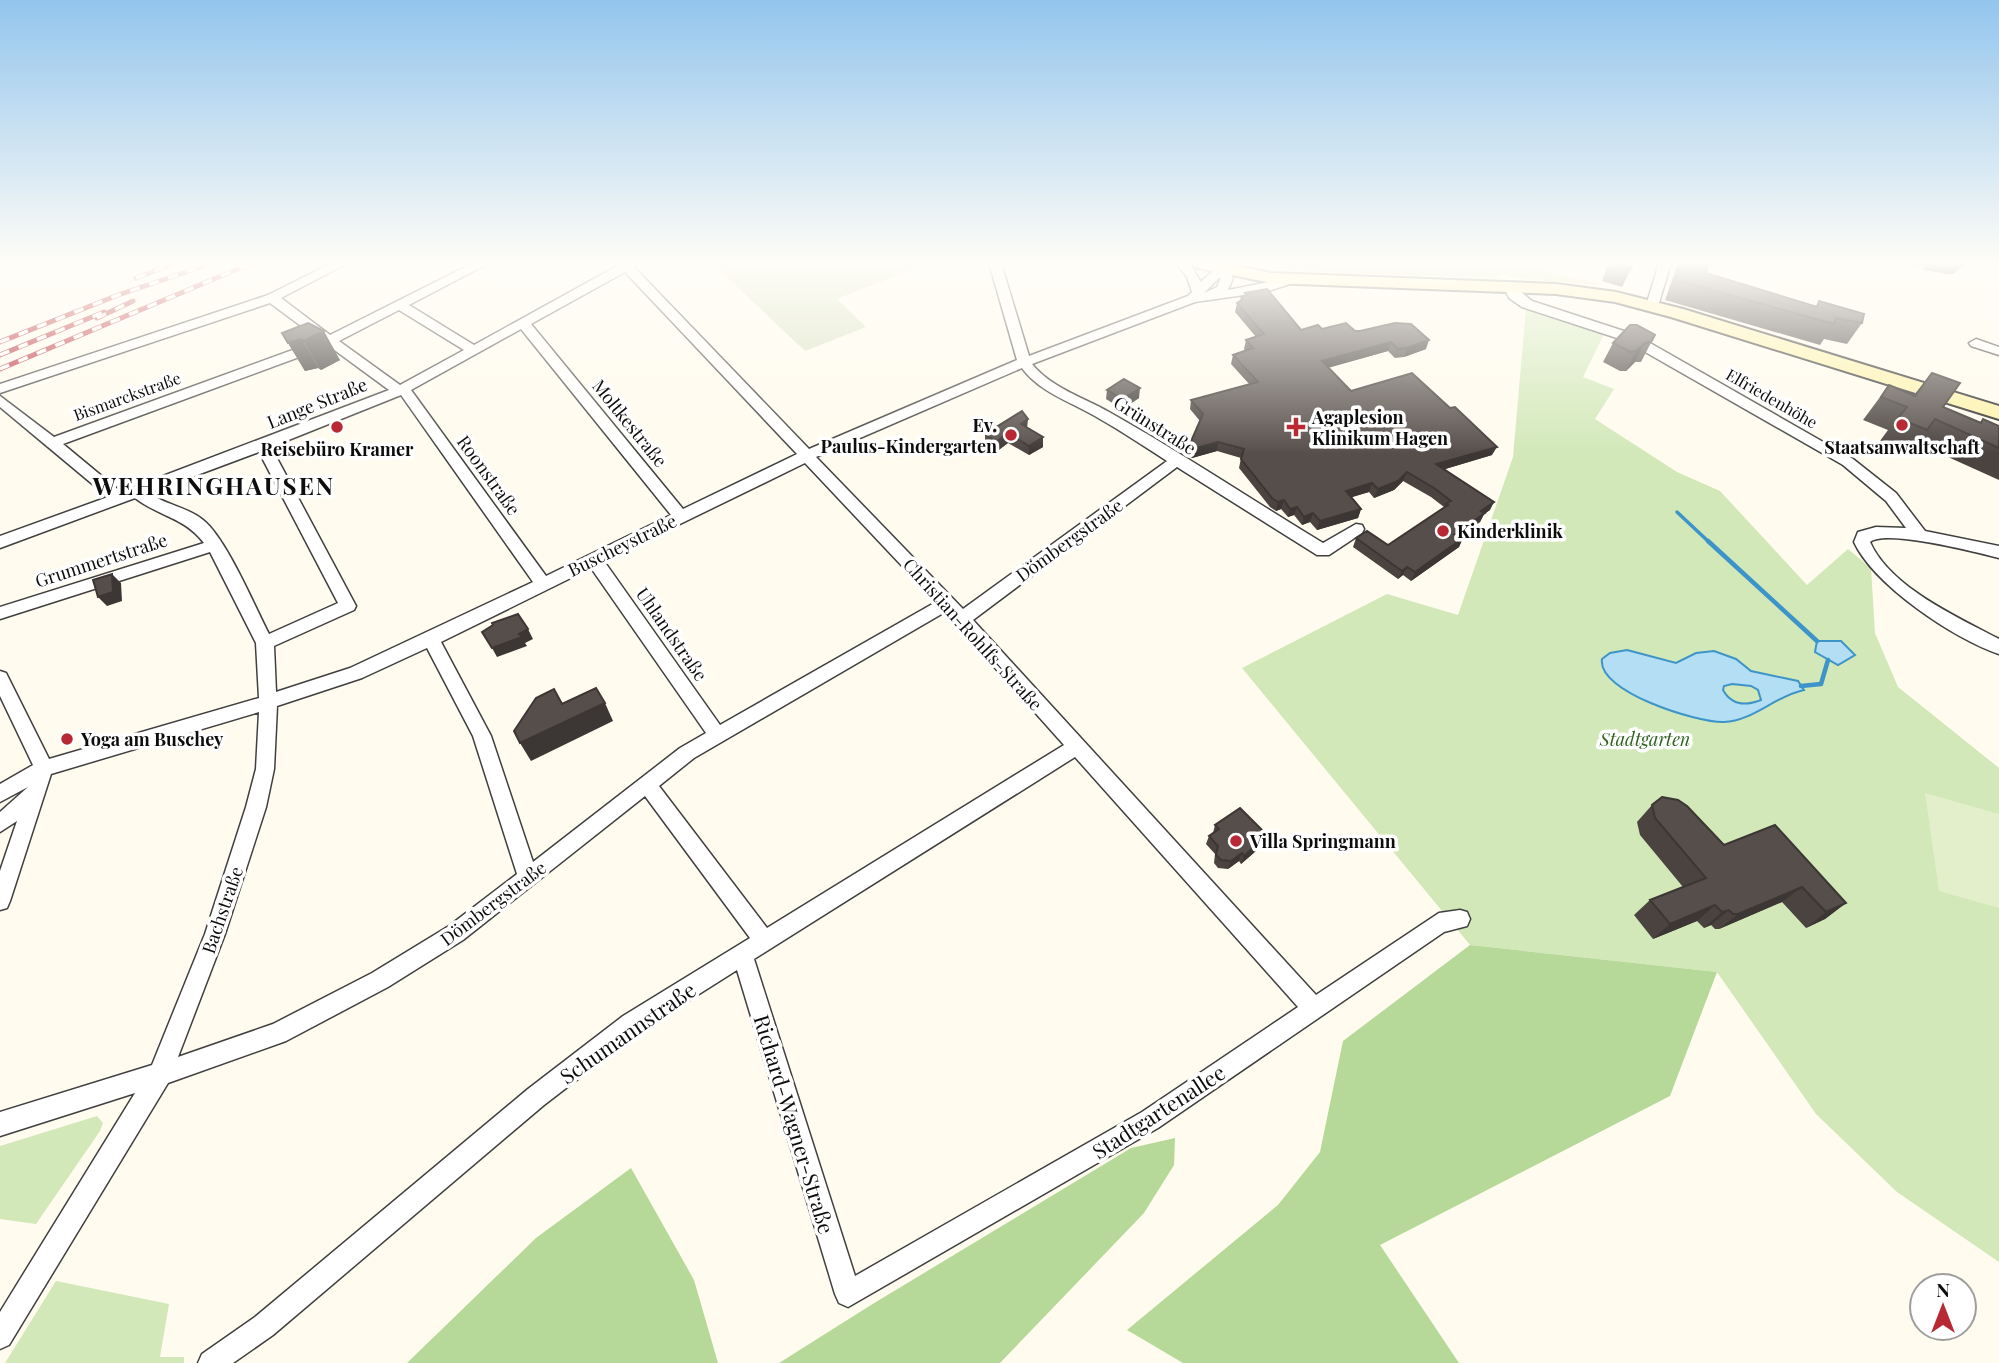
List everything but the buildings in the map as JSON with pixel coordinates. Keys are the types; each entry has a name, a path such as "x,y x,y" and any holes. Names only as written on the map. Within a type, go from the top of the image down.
{"main road":[{"path":"1719,327 1999,413"}],"street":[{"path":"0,389 186,327"},
{"name":"Roonstraße","path":"309,327 398,388 543,583"},
{"name":"Bismarckstraße","path":"51,443 328,341 357,327"},
{"path":"435,327 473,350"},
{"name":"Lange Straße","path":"0,542 263,445 398,388 516,327"},
{"name":"Moltkestraße","path":"526,327 680,516"},
{"name":"Christian-Rohlfs-Straße","path":"686,327 962,618 1314,1007"},
{"path":"1014,327 1024,362"},
{"name":"Buscheystraße","path":"0,794 44,768 268,702 356,673 808,455 1024,362 1114,327"},
{"name":"Elfriedenhöhe","path":"1597,327 1645,344 1848,462 1891,497 1921,537"},
{"path":"1976,343 1999,351"},
{"name":"Grünstraße","path":"1024,362 1034,375 1104,415 1323,551 1356,529"},
{"path":"0,400 118,497"},
{"path":"263,445 348,606 265,643"},
{"name":"Dömbergstraße","path":"962,618 1176,461"},
{"name":"Bachstraße","path":"0,1336 160,1074 215,934 256,807 265,769 268,702 265,643 214,545 197,523 155,505 136,491"},
{"path":"1999,552 1921,537 1870,533 1864,536 1862,542 1870,558 1901,588 1944,617 1999,647"},
{"name":"Grummertstraße","path":"0,612 214,545"},
{"name":"Uhlandstraße","path":"593,558 716,734"},
{"name":"Dömbergstraße","path":"0,1124 160,1074 278,1033 380,980 456,933 647,784 716,734 946,604"},
{"path":"431,639 482,736 528,878"},
{"path":"0,678 44,768 0,901"},
{"name":"Schumannstraße","path":"211,1363 264,1326 536,1097 631,1024 1076,747"},
{"path":"647,784 764,940"},
{"path":"0,824 36,793"},
{"name":"Stadtgartenallee","path":"848,1294 1150,1120 1437,925 1446,920 1460,919"},
{"name":"Richard-Wagner-Straße","path":"742,953 848,1294"}],"green space":[{"path":"779,327 866,327 805,351"},
{"name":"Stadtgarten","path":"1524,327 1582,327 1604,334 1583,377 1614,389 1595,419 1677,472 1720,491 1807,585 1848,549 1871,568 1875,633 1898,687 1999,768 1999,1262 1897,1192 1816,1114 1717,972 1470,945 1242,668 1387,594 1458,615 1513,457"},
{"path":"1925,793 1999,814 1999,908 1939,891"},
{"path":"1470,945 1717,972 1670,1096 1380,1245 1459,1363 1183,1363 1127,1330 1278,1205 1320,1152 1343,1041"},
{"path":"97,1116 103,1123 100,1131 36,1224 0,1219 0,1146"},
{"path":"1175,1138 1174,1165 1144,1213 1000,1363 779,1363 1131,1148"},
{"path":"631,1168 694,1280 718,1363 407,1363 536,1238"},
{"path":"56,1281 169,1304 160,1357 184,1357 184,1363 5,1363"}],"water":[{"path":"1817,641 1841,641 1855,655 1838,665 1815,652"},
{"path":"1627,650 1676,663 1696,653 1714,651 1736,659 1751,671 1798,681 1804,690 1783,697 1735,721 1711,721 1651,703 1615,683 1605,671 1602,659 1610,653","holes":["1732,684 1751,686 1758,690 1761,700 1750,703 1735,702 1723,690 1724,686"]}],"waterway":[{"path":"1677,512 1710,543"},
{"path":"1708,541 1817,641"},
{"path":"1801,686 1821,684 1828,660"}],"railway":[{"path":"0,342 39,327"},
{"path":"0,355 69,327"},
{"path":"0,369 101,327"}],"place":[{"name":"Staatsanwaltschaft","path":"1902,425"},
{"name":"Reisebüro Kramer","path":"337,427"},
{"name":"Agaplesion Klinikum Hagen","path":"1296,427"},
{"name":"Ev. Paulus-Kindergarten","path":"1011,435"},
{"name":"Kinderklinik","path":"1443,531"},
{"name":"Yoga am Buschey","path":"67,739"},
{"name":"Villa Springmann","path":"1236,841"}],"district":[{"name":"WEHRINGHAUSEN","path":"214,485"}]}
